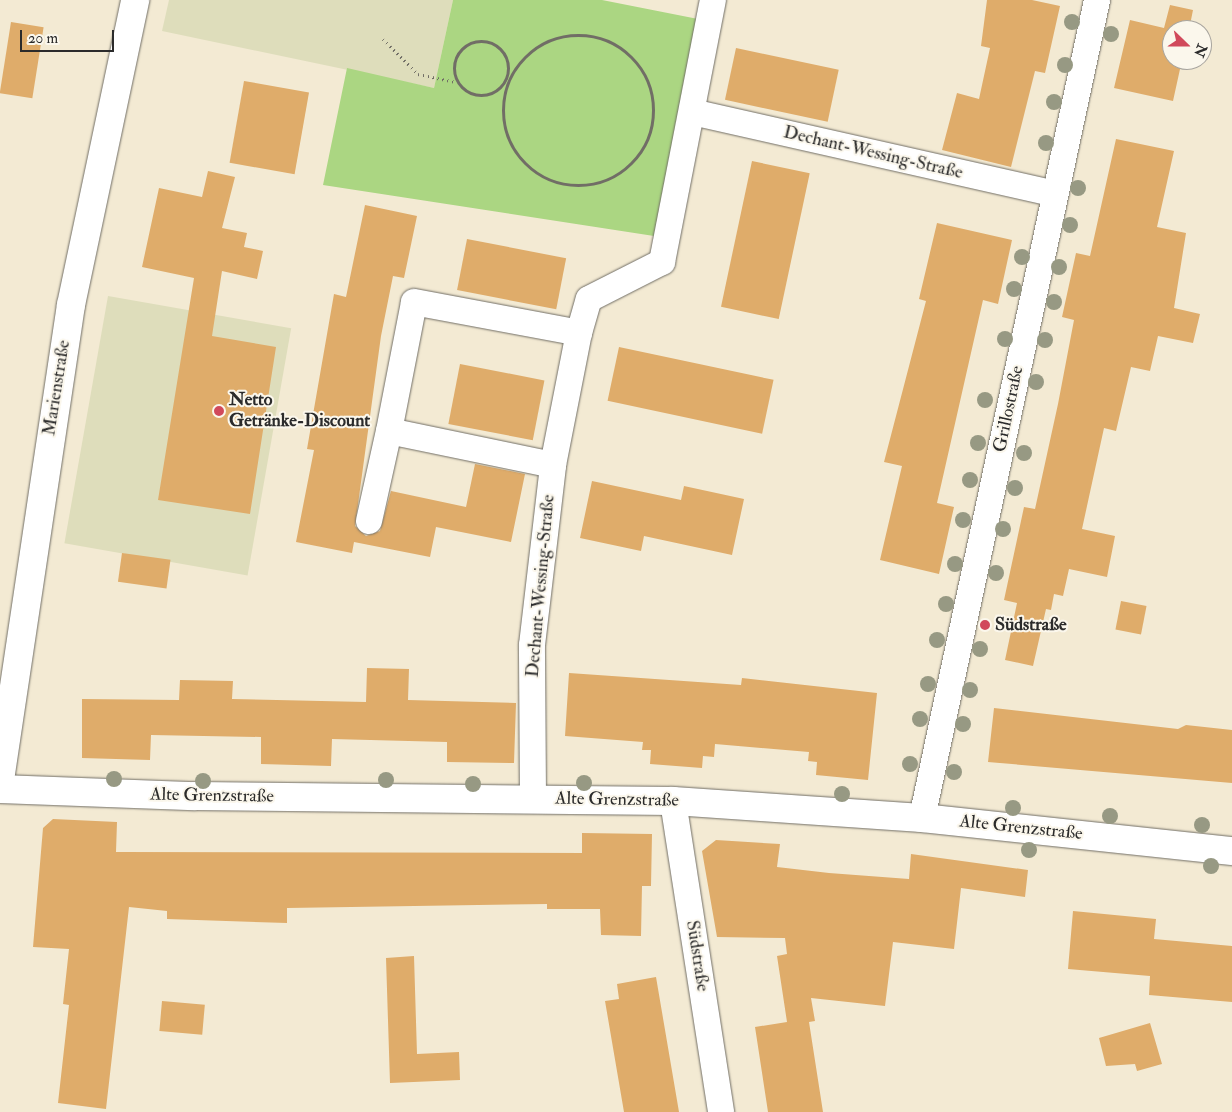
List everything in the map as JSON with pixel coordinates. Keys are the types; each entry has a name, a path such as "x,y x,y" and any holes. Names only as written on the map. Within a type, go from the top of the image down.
{"street":[{"name":"Marienstraße","path":"0,780 71,305 135,0"},
{"name":"Dechant-Wessing-Straße","path":"533,798 532,645 553,465 580,332 589,299 662,262 713,0"},
{"name":"Grillostraße","path":"922,818 1097,0"},
{"name":"Dechant-Wessing-Straße","path":"692,112 1055,194"},
{"path":"369,521 414,302 580,332"},
{"path":"389,431 553,465"},
{"name":"Alte Grenzstraße","path":"0,789 215,797 533,798 673,801 922,818 1232,851"},
{"name":"Südstraße","path":"673,801 721,1112"}],"path":[{"path":"383,39 418,74 458,82 477,96 490,94 508,76 532,50 558,36 588,34 616,44 639,63 652,90 654,119 645,147 625,170 599,184 569,186 541,176 518,157 505,131 503,101 508,76 502,50 478,41 457,55 454,68 458,82"}],"shaded area":[{"path":"169,0 453,0 434,88 162,31"},
{"path":"108,296 291,328 248,575 64,543"}],"green space":[{"path":"453,0 602,0 698,19 654,236 323,185 347,68 434,88"}],"building":[{"path":"987,0 1032,0 1060,6 1045,73 1035,71 1011,167 942,150 957,93 979,99 990,48 981,46"},
{"path":"1170,5 1193,10 1191,20 1166,20"},
{"path":"1130,20 1162,28 1162,70 1180,70 1173,101 1114,88"},
{"path":"11,22 44,27 32,98 0,93"},
{"path":"736,48 839,70 828,122 725,100"},
{"path":"244,81 309,92 295,174 230,163"},
{"path":"1116,139 1174,151 1157,227 1186,233 1174,308 1200,314 1193,343 1158,336 1150,371 1131,367 1116,431 1104,428 1082,529 1115,536 1107,577 1069,569 1063,596 1054,594 1051,610 1046,609 1033,666 1005,660 1017,603 1004,600 1024,507 1035,509 1058,404 1074,320 1062,317 1076,253 1090,256"},
{"path":"752,161 810,173 779,319 721,307"},
{"name":"Netto Getränke-Discount","path":"208,171 235,177 222,228 247,233 244,247 263,251 257,279 222,271 212,336 276,347 250,514 158,500 194,278 142,267 159,188 202,197"},
{"path":"365,205 417,216 404,278 393,276 381,336 355,526 366,536 380,531 391,491 466,507 475,464 525,474 511,542 436,527 430,557 354,542 352,553 296,542 314,450 307,449 334,294 346,297"},
{"path":"937,223 1012,240 998,304 983,300 937,503 954,507 939,574 880,560 902,466 884,462 926,301 919,299"},
{"path":"467,239 566,258 556,309 457,290"},
{"path":"619,347 774,380 762,434 608,401"},
{"path":"460,364 544,380 533,440 448,424"},
{"path":"592,481 681,500 684,486 744,499 732,555 644,536 641,551 580,538"},
{"path":"122,553 171,560 166,589 118,582"},
{"path":"1121,601 1147,606 1141,634 1115,629"},
{"path":"367,668 409,669 408,700 516,703 514,763 447,762 447,742 332,739 331,766 261,764 261,737 151,735 150,760 82,758 82,699 179,700 180,680 233,681 232,699 366,702"},
{"path":"569,673 741,685 742,678 877,693 868,780 816,775 817,762 808,761 809,752 715,744 714,757 703,756 702,768 650,764 651,750 642,750 643,742 565,736"},
{"path":"994,708 1178,729 1186,725 1232,730 1232,783 988,762"},
{"path":"53,819 117,822 116,852 582,853 582,833 652,834 651,886 642,886 641,936 601,935 600,909 547,909 547,904 287,908 287,923 167,919 167,911 129,907 106,1109 58,1103 69,1005 63,1004 69,949 33,947 43,828"},
{"path":"716,840 780,844 777,867 829,873 909,879 911,854 1028,870 1025,897 961,888 954,949 893,942 885,1006 811,998 815,1021 809,1022 823,1112 768,1112 755,1027 787,1022 777,956 787,954 785,938 717,937 702,851"},
{"path":"1073,911 1156,919 1154,939 1232,946 1232,1002 1149,995 1150,976 1068,969"},
{"path":"414,956 417,1054 459,1052 460,1080 390,1083 386,958"},
{"path":"656,977 679,1112 624,1112 605,1001 619,999 617,984"},
{"path":"162,1001 205,1005 202,1035 159,1031"},
{"path":"1150,1023 1162,1064 1137,1071 1135,1064 1106,1066 1099,1038"}],"place":[{"name":"Netto Getränke-Discount","path":"219,411"},
{"name":"Südstraße","path":"985,625"}]}
